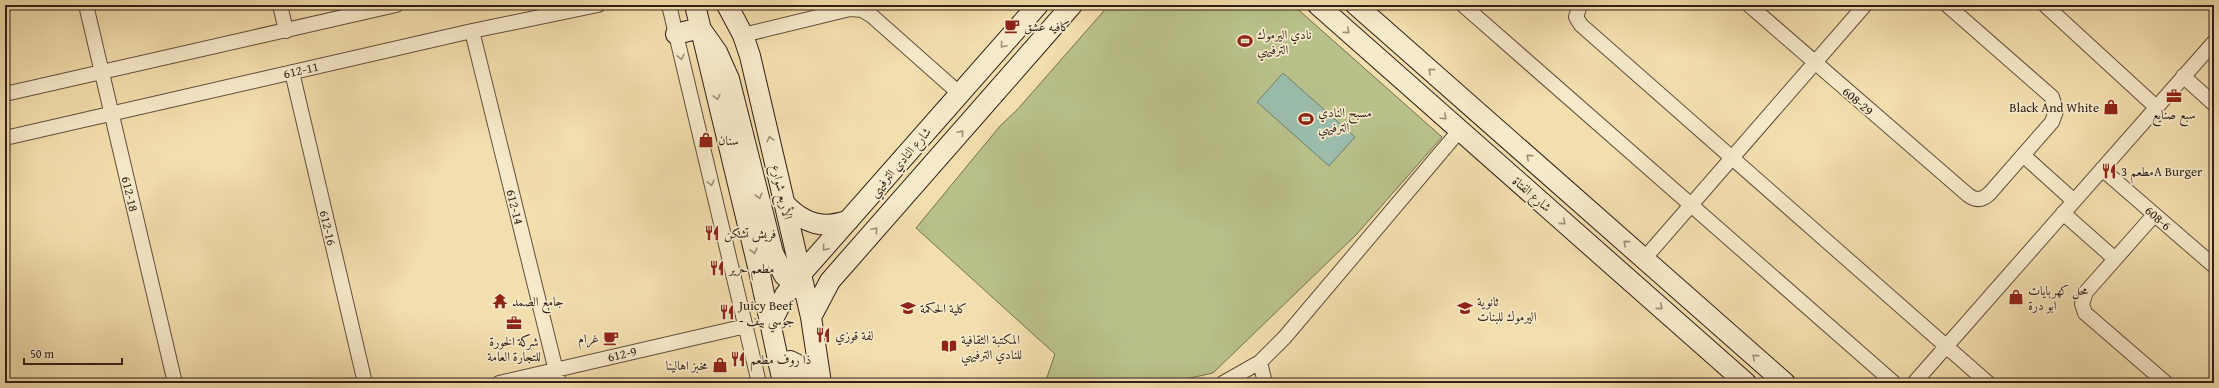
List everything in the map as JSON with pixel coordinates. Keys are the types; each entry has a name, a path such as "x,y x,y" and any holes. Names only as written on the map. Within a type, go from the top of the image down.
{"street":[{"name":"612-18","path":"86,5 175,383"},
{"path":"280,5 286,31"},
{"path":"5,94 396,5"},
{"name":"612-11","path":"5,138 472,31 598,5"},
{"path":"669,5 760,383"},
{"path":"695,5 771,323 781,374"},
{"name":"الأربع شوارع","path":"727,5 743,35 786,205 811,317 820,383"},
{"name":"شارع النادي الترفيهي","path":"805,287 849,220 1038,5"},
{"name":"شارع النادي الترفيهي","path":"771,323 785,295 805,287 830,282 1072,5"},
{"name":"شارع الفتاة","path":"1318,5 1746,383"},
{"name":"شارع الفتاة","path":"1356,5 1784,383"},
{"path":"1463,5 1479,10 1691,205 1894,383"},
{"path":"1580,5 1576,17 1581,26 1988,383"},
{"name":"608-29","path":"1750,5 1814,63 1968,195 1976,199 1986,197 2023,155"},
{"path":"1644,259 1865,5"},
{"path":"1947,5 2054,101 2056,111 2052,122 2023,155 2074,201"},
{"path":"2045,5 2156,108"},
{"path":"743,35 863,7 960,94"},
{"path":"676,34 700,28"},
{"path":"700,28 717,52 729,79 773,253 781,270 805,287"},
{"path":"1366,47 1366,42 1370,34 1374,31 1384,30"},
{"name":"612-14","path":"472,31 559,383"},
{"path":"1914,383 2214,42"},
{"name":"612-16","path":"292,72 364,383"},
{"path":"2183,76 2214,104"},
{"path":"1223,383 1260,362 1285,337 1459,130"},
{"name":"608-6","path":"2102,169 2214,266"},
{"path":"786,205 801,218 820,225 840,224 849,220"},
{"path":"2063,213 2115,259"},
{"path":"2154,215 2083,295 2083,309 2162,382"},
{"path":"773,253 786,255 795,247"},
{"name":"612-9","path":"499,383 746,326"},
{"path":"781,374 790,361 798,364 805,383"},
{"path":"1260,362 1265,383"}],"green space":[{"name":"نادي اليرموك الترفيهي","path":"1109,5 1293,5 1442,137 1356,235 1213,373 1168,383 1045,383 1055,354 916,228 1000,126 1017,110"}],"shaded area":[{"name":"مسبح النادي الترفيهي","path":"1283,73 1355,137 1329,166 1257,102"}],"place":[{"name":"كافيه عشق","path":"1012,26"},
{"name":"نادي اليرموك الترفيهي","path":"1245,41"},
{"name":"سبع صنايع","path":"2174,96"},
{"name":"Black And White","path":"2111,107"},
{"name":"مسبح النادي الترفيهي","path":"1306,119"},
{"name":"سنان","path":"706,140"},
{"name":"مطعم 3A Burger","path":"2109,171"},
{"name":"فريش تشكن","path":"712,233"},
{"name":"مطعم حرير","path":"717,268"},
{"name":"محل كهربايات ابو درة","path":"2016,297"},
{"name":"جامع الصمد","path":"500,301"},
{"name":"كلية الحكمة","path":"908,308"},
{"name":"ثانوية اليرموك للبنات","path":"1465,308"},
{"name":"Juicy Beef - جوسي بيف","path":"727,312"},
{"name":"شركة الخورة للتجارة العامة","path":"514,323"},
{"name":"لفة قوزي","path":"823,335"},
{"name":"غرام","path":"611,338"},
{"name":"المكتبة الثقافية للنادي الترفيهي","path":"949,346"},
{"name":"ذا روف مطعم","path":"738,359"},
{"name":"مخبز اهالينا","path":"720,365"}]}
